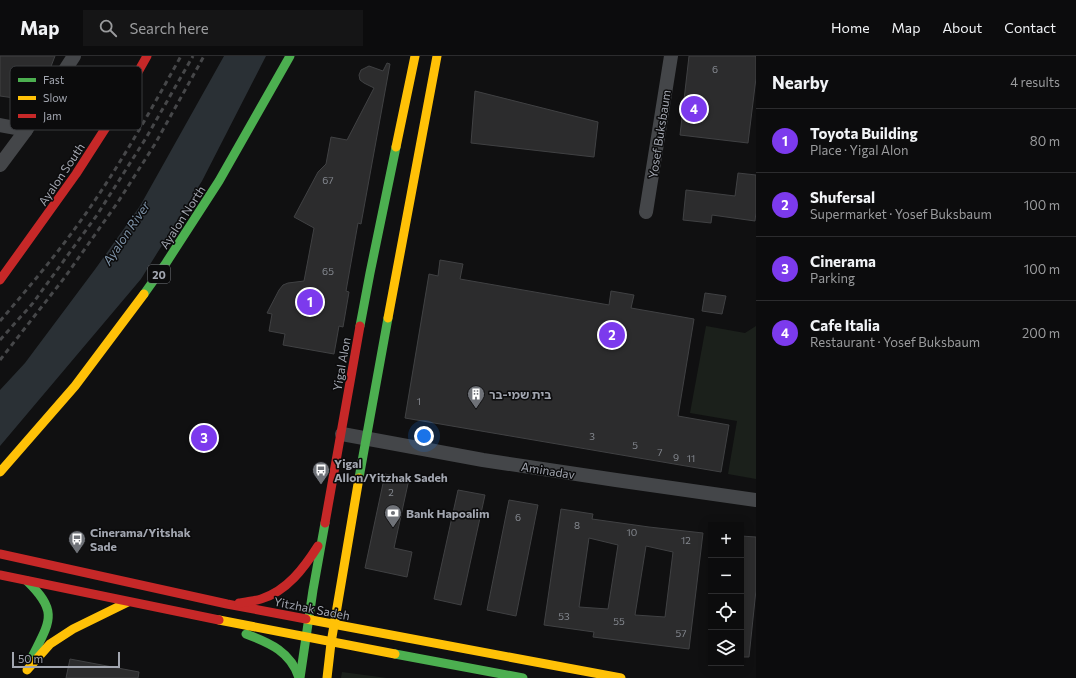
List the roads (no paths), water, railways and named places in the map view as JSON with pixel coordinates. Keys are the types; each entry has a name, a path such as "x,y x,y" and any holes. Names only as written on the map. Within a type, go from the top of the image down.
{"main road":[{"name":"Ayalon South","path":"141,66 147,56"},
{"name":"Ayalon North","path":"0,472 75,386 166,263 219,182 290,56"},
{"name":"Yigal Alon","path":"299,678 321,541 342,434 370,273 415,56"},
{"path":"327,678 331,643 376,377 438,56"},
{"name":"Ayalon South","path":"0,280 76,174 104,130"},
{"path":"227,604 266,598 278,591 289,583 299,572 321,541"},
{"name":"Yitzhak Sadeh","path":"0,554 227,604 621,678"},
{"path":"0,576 305,638 523,678"},
{"path":"26,674 49,618 49,609 43,597 27,581"},
{"path":"26,674 50,644 73,629 128,602"},
{"path":"193,616 258,639 281,651 294,662 299,678"}],"street":[{"path":"68,66 74,56"},
{"name":"Yosef Buksbaum","path":"646,212 672,56"},
{"path":"0,125 10,127"},
{"path":"0,165 26,130"},
{"name":"Aminadav","path":"342,434 483,460 756,500"}],"water":[{"name":"Ayalon River","path":"224,56 266,56 202,181 141,279 0,446 0,390 25,363 140,206"}],"railway":[{"path":"142,124 181,56"},
{"path":"0,340 33,303 97,215 146,138 193,56"},
{"path":"0,360 65,277 118,202 155,144 204,56"},
{"path":"0,321 68,238 102,190 139,130"}],"place":[{"name":"Cafe Italia","path":"694,109"},
{"name":"Toyota Building","path":"310,302"},
{"name":"Shufersal","path":"612,335"},
{"name":"בית שמי-בר","path":"476,409"},
{"name":"Cinerama","path":"204,438"},
{"name":"Yigal Allon/Yitzhak Sadeh","path":"321,485"},
{"name":"Bank Hapoalim","path":"393,528"},
{"name":"Cinerama/Yitshak Sade","path":"77,554"}]}
